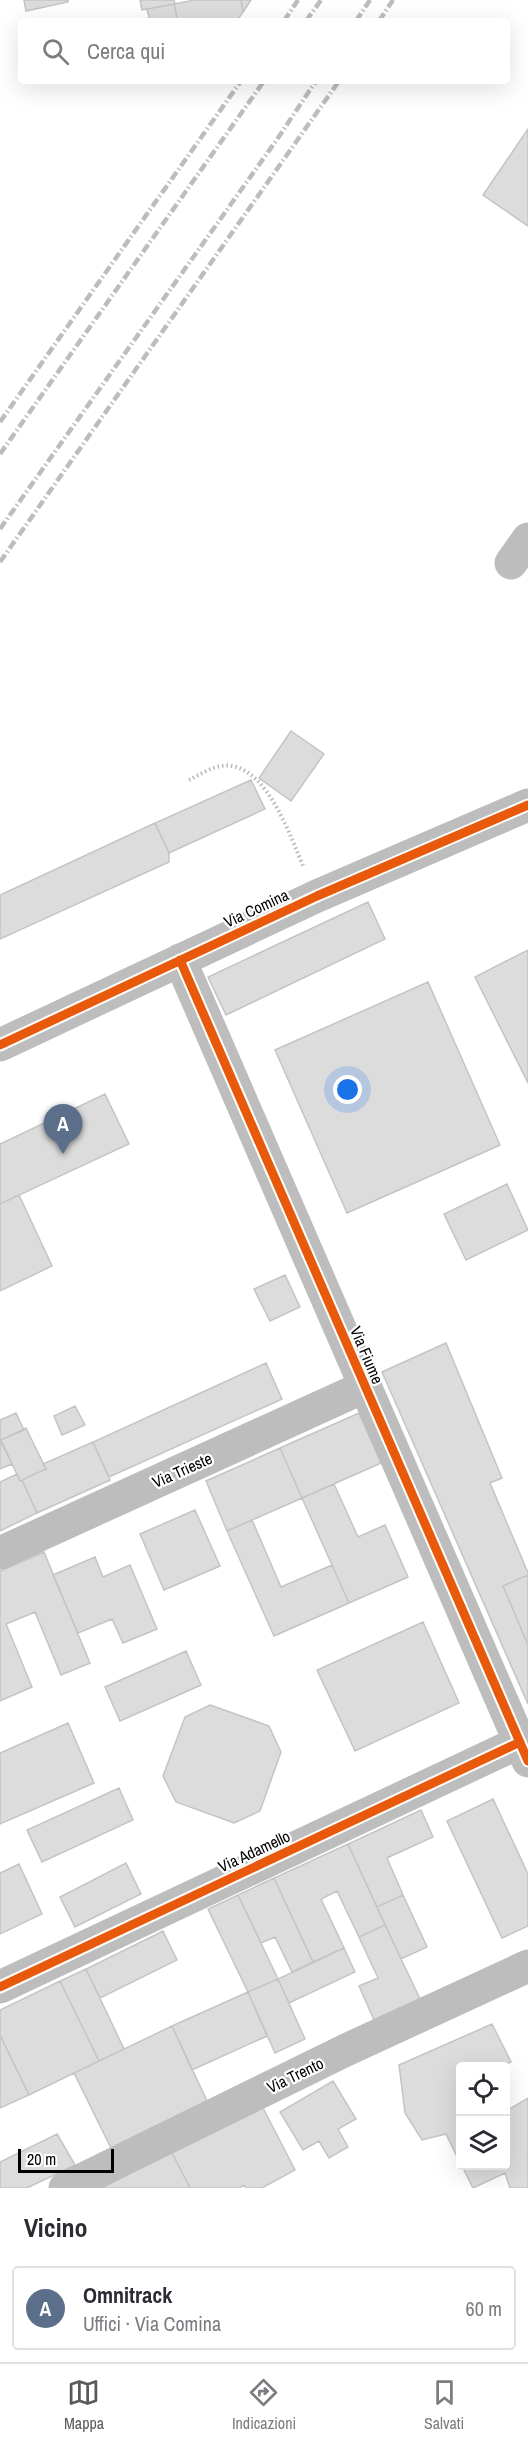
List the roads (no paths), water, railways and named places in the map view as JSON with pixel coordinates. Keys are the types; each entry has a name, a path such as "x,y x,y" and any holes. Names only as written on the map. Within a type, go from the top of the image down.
{"street":[{"name":"Via Comina","path":"0,1045 317,896 528,805"},
{"name":"Via Fiume","path":"180,960 524,1752"},
{"name":"Via Trieste","path":"0,1552 364,1387"},
{"name":"Via Adamello","path":"0,1987 524,1752"},
{"name":"Via Trento","path":"65,2188 346,2050 528,1966"}],"railway":[{"path":"286,18 298,0"},
{"path":"308,18 321,0"},
{"path":"358,18 370,0"},
{"path":"381,18 393,0"},
{"path":"0,422 239,84"},
{"path":"0,454 262,84"},
{"path":"0,529 314,84"},
{"path":"0,562 337,84"}],"place":[{"name":"Omnitrack","path":"63,1154"}]}
